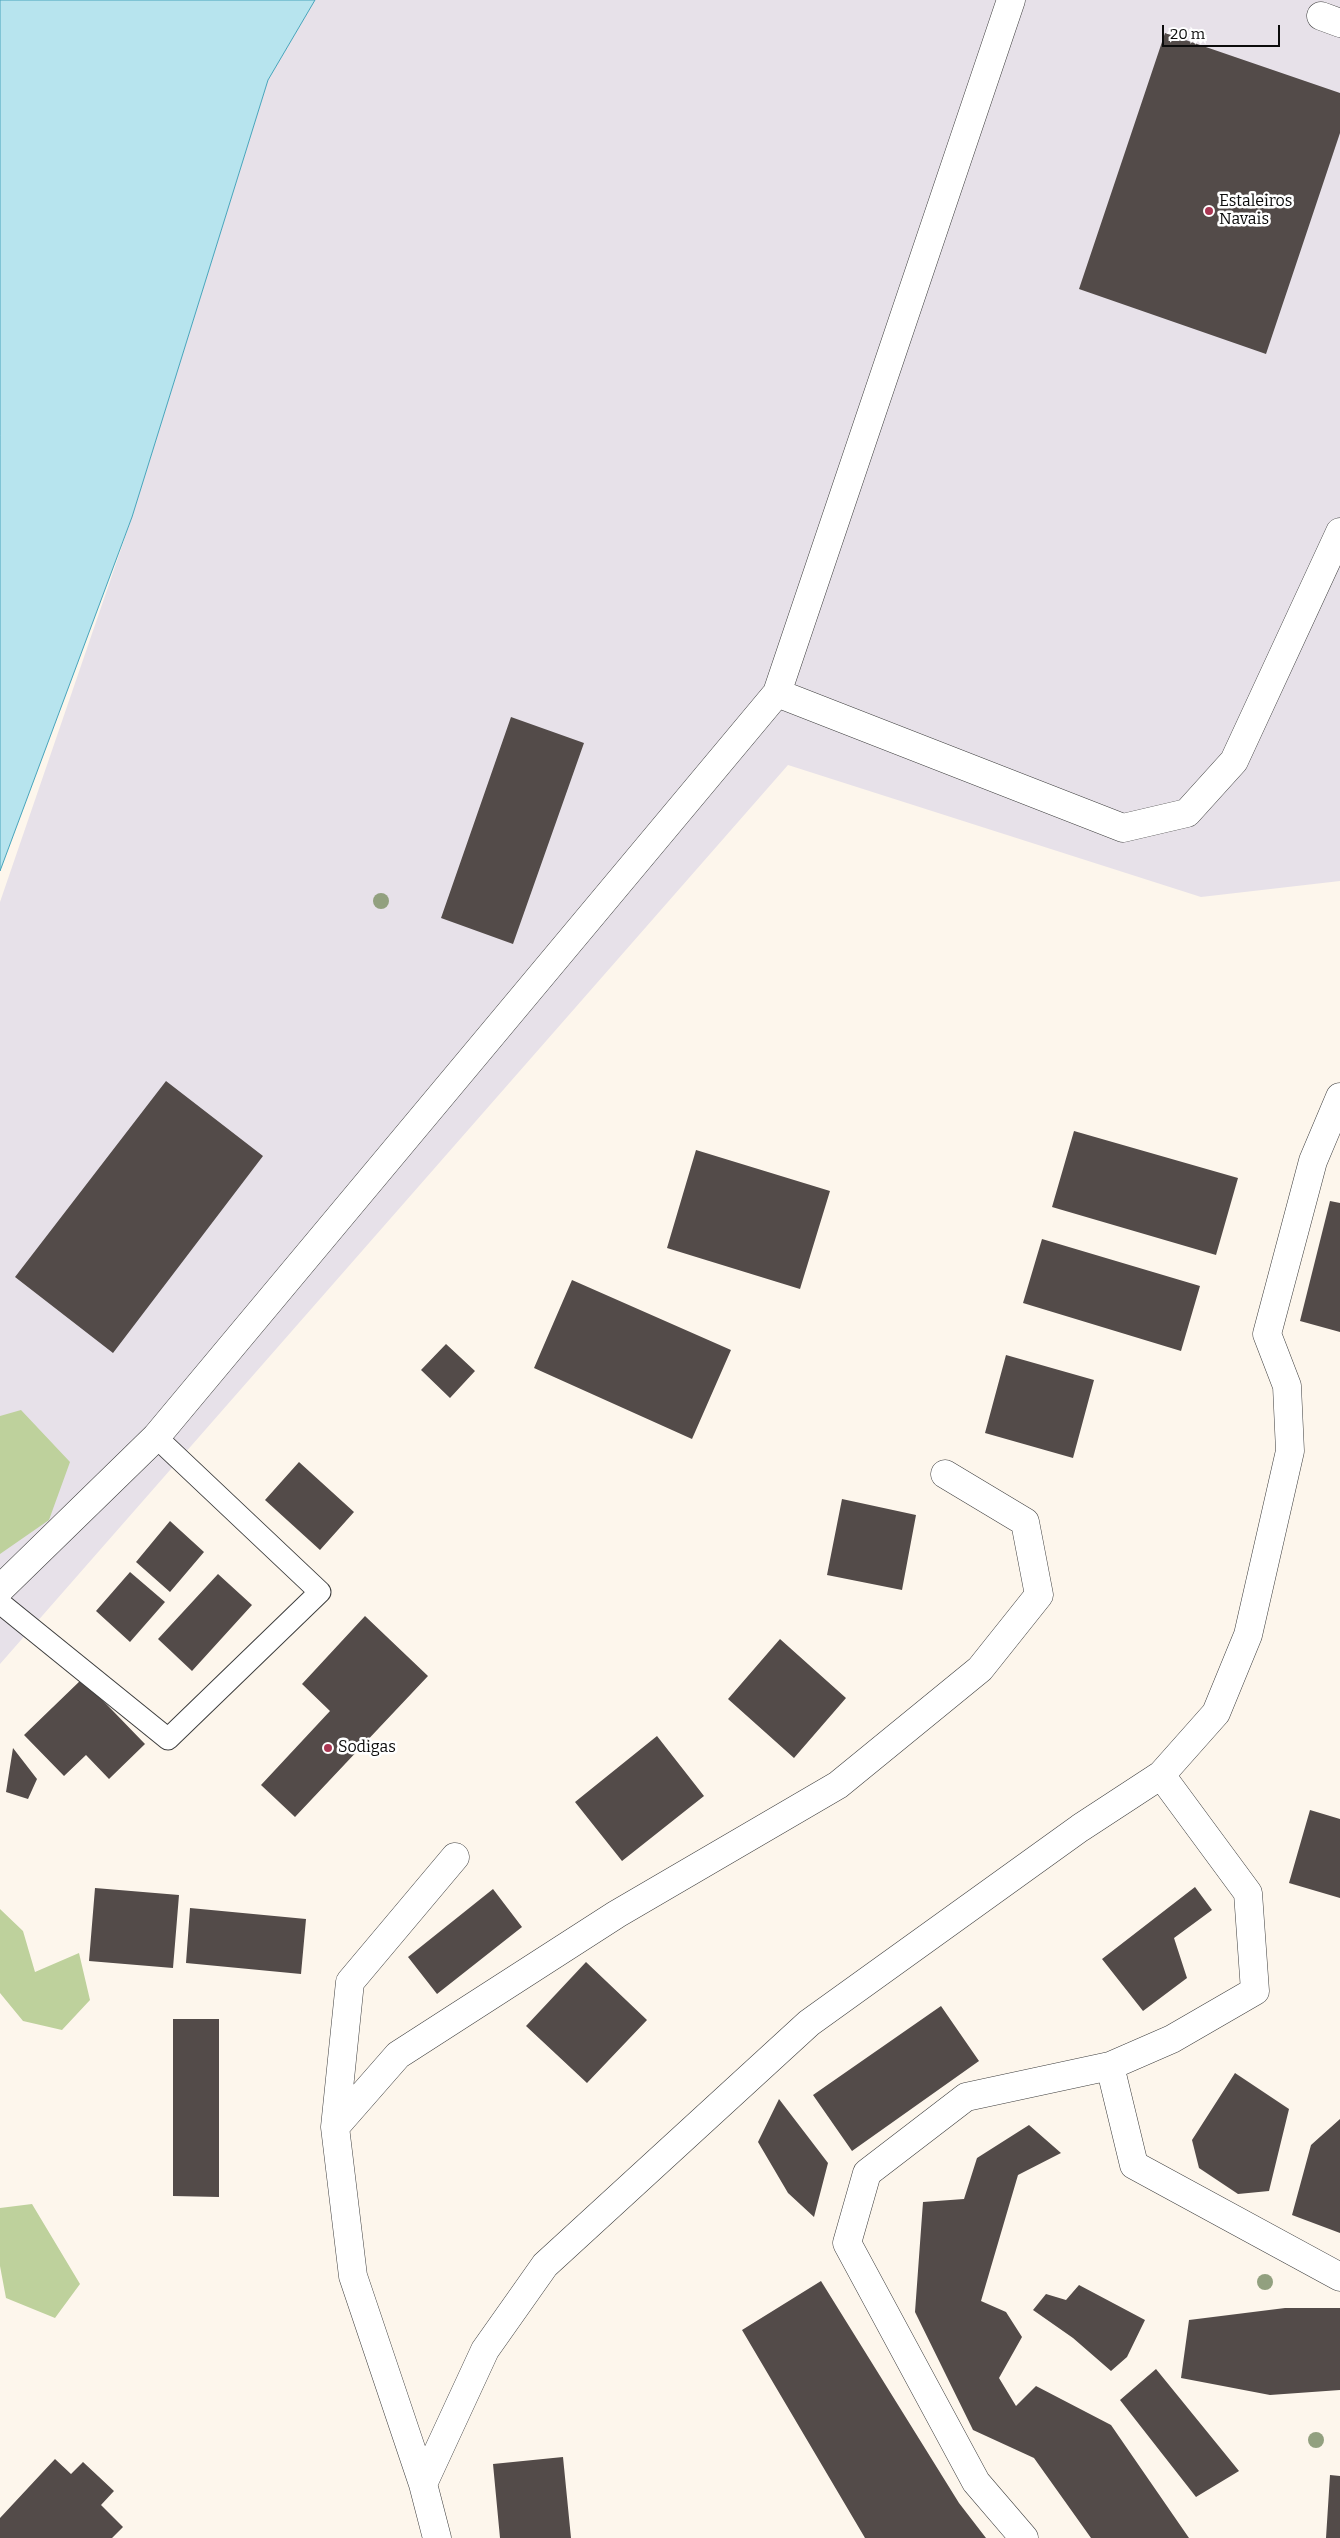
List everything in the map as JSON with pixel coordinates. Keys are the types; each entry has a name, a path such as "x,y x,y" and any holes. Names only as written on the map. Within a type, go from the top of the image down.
{"street":[{"path":"0,1589 156,1437 777,693 1011,0"},
{"path":"777,693 1123,828 1187,813 1234,761 1340,532"},
{"path":"423,2484 485,2350 545,2265 809,2022 1080,1828 1161,1775 1216,1713 1248,1635 1290,1451 1286,1386 1267,1334 1313,1161 1340,1097"},
{"path":"334,2127 398,2055 617,1914 838,1785 980,1669 1039,1595 1025,1522 945,1474"},
{"path":"1024,2538 976,2482 847,2243 867,2173 966,2097 1110,2066 1172,2039 1255,1991 1248,1893 1161,1775"},
{"path":"437,2538 423,2484 353,2276 334,2127 350,1982 454,1857"},
{"path":"1110,2066 1134,2165 1340,2277"}],"lane":[{"path":"0,1603 168,1740 320,1592 156,1437"}],"shaded area":[{"name":"Estaleiros Navais","path":"315,0 1340,0 1340,881 1201,897 788,765 0,1664 0,902 132,517 268,80"}],"green space":[{"path":"21,1410 70,1462 49,1520 0,1554 0,1416"},
{"path":"0,1909 23,1931 35,1972 79,1953 90,2000 62,2030 23,2021 0,1993"},
{"path":"32,2204 80,2284 55,2318 6,2298 0,2266 0,2208"}],"water":[{"path":"0,0 315,0 268,80 132,517 0,871"}],"building":[{"name":"Estaleiros Navais","path":"1165,33 1340,93 1340,133 1266,354 1079,289"},
{"path":"511,717 584,743 513,944 441,918"},
{"path":"166,1081 263,1156 113,1353 15,1277"},
{"path":"1074,1131 1238,1178 1216,1255 1052,1207"},
{"path":"696,1150 830,1191 800,1289 667,1248"},
{"path":"1330,1201 1340,1203 1340,1332 1300,1321"},
{"path":"1042,1239 1200,1286 1181,1351 1023,1303"},
{"path":"572,1280 731,1350 692,1439 534,1368"},
{"path":"446,1344 475,1371 450,1398 421,1370"},
{"path":"1006,1355 1094,1380 1073,1458 985,1433"},
{"path":"299,1462 354,1512 320,1550 265,1500"},
{"path":"842,1499 916,1515 902,1590 827,1575"},
{"path":"170,1521 204,1552 170,1592 136,1562"},
{"path":"130,1572 165,1602 130,1642 96,1611"},
{"path":"218,1574 252,1605 192,1671 158,1639"},
{"name":"Sodigas","path":"365,1616 428,1676 295,1817 261,1785 330,1711 302,1684"},
{"path":"780,1639 846,1698 794,1758 728,1699"},
{"path":"82,1679 145,1744 109,1779 86,1755 64,1776 24,1735"},
{"path":"657,1736 704,1796 622,1861 575,1802"},
{"path":"13,1748 37,1779 28,1799 6,1792"},
{"path":"1310,1810 1340,1819 1340,1898 1289,1883"},
{"path":"1195,1887 1212,1910 1174,1938 1187,1978 1143,2011 1102,1959"},
{"path":"95,1888 179,1895 173,1968 89,1961"},
{"path":"493,1889 522,1927 437,1994 408,1957"},
{"path":"190,1908 306,1919 301,1974 186,1963"},
{"path":"586,1962 647,2020 587,2083 526,2026"},
{"path":"941,2006 979,2061 852,2151 813,2095"},
{"path":"173,2019 219,2019 219,2197 173,2196"},
{"path":"1235,2073 1289,2109 1269,2191 1238,2194 1199,2168 1192,2140"},
{"path":"779,2099 828,2163 814,2217 788,2193 758,2142"},
{"path":"1340,2119 1340,2233 1292,2215 1311,2145"},
{"path":"1029,2125 1061,2153 1018,2175 981,2301 1006,2312 1022,2337 999,2378 1016,2406 1036,2386 1111,2425 1189,2538 1091,2538 1034,2458 973,2430 915,2312 923,2202 964,2199 977,2158"},
{"path":"821,2281 959,2503 986,2538 865,2538 742,2330"},
{"path":"1079,2285 1145,2320 1127,2357 1111,2371 1073,2338 1033,2310 1046,2294 1066,2300"},
{"path":"1285,2308 1340,2308 1340,2390 1270,2395 1181,2378 1189,2320"},
{"path":"1156,2369 1239,2471 1196,2497 1120,2400"},
{"path":"563,2457 571,2538 500,2538 493,2464"},
{"path":"55,2459 71,2474 83,2462 114,2491 101,2505 123,2527 112,2538 0,2538 0,2518"},
{"path":"1330,2475 1340,2476 1340,2538 1326,2538"}],"place":[{"name":"Estaleiros Navais","path":"1209,211"},
{"name":"Sodigas","path":"328,1748"}]}
